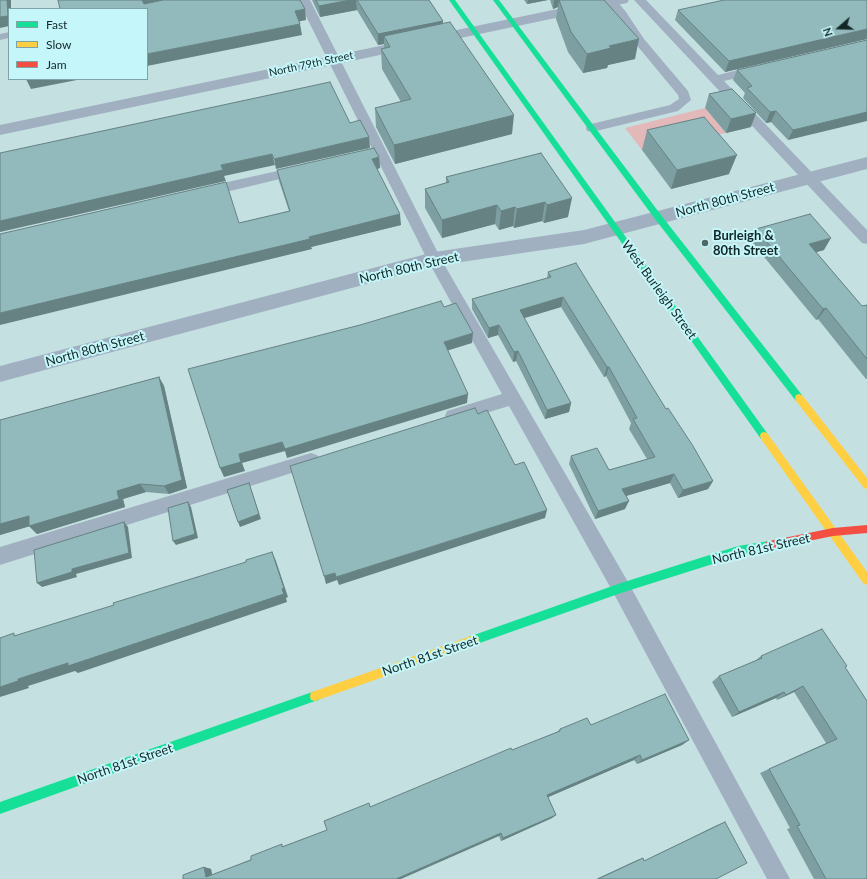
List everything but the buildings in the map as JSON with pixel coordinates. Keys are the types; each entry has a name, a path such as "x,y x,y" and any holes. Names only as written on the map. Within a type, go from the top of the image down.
{"main road":[{"name":"West Burleigh Street","path":"452,0 867,580"},
{"path":"496,0 658,217 867,485"},
{"name":"North 81st Street","path":"0,808 621,588 738,551 833,532 867,529"}],"street":[{"name":"North 79th Street","path":"0,130 617,1"},
{"name":"North 80th Street","path":"0,374 434,259 584,237 616,230 658,217 867,163"}],"lane":[{"path":"304,0 334,59 373,153 621,588 779,879"},
{"path":"640,0 867,238"},
{"path":"592,128 674,108 685,100 684,94 639,41 622,14 617,1"},
{"path":"716,79 769,67"},
{"path":"194,194 310,168"},
{"path":"438,421 513,398"},
{"path":"0,556 325,456"}],"shaded area":[{"path":"705,108 726,133 642,150 625,128"}],"traffic: fast":[{"path":"452,0 764,436"},
{"path":"496,0 658,217 799,398"},
{"path":"474,640 621,588 738,551 769,545"},
{"path":"0,808 315,696"}],"traffic: slow":[{"path":"799,398 867,485"},
{"path":"764,436 867,580"},
{"path":"315,696 474,640"}],"traffic: jam":[{"path":"769,545 833,532 867,529"}],"place":[{"name":"Burleigh & 80th Street","path":"705,243"}]}
